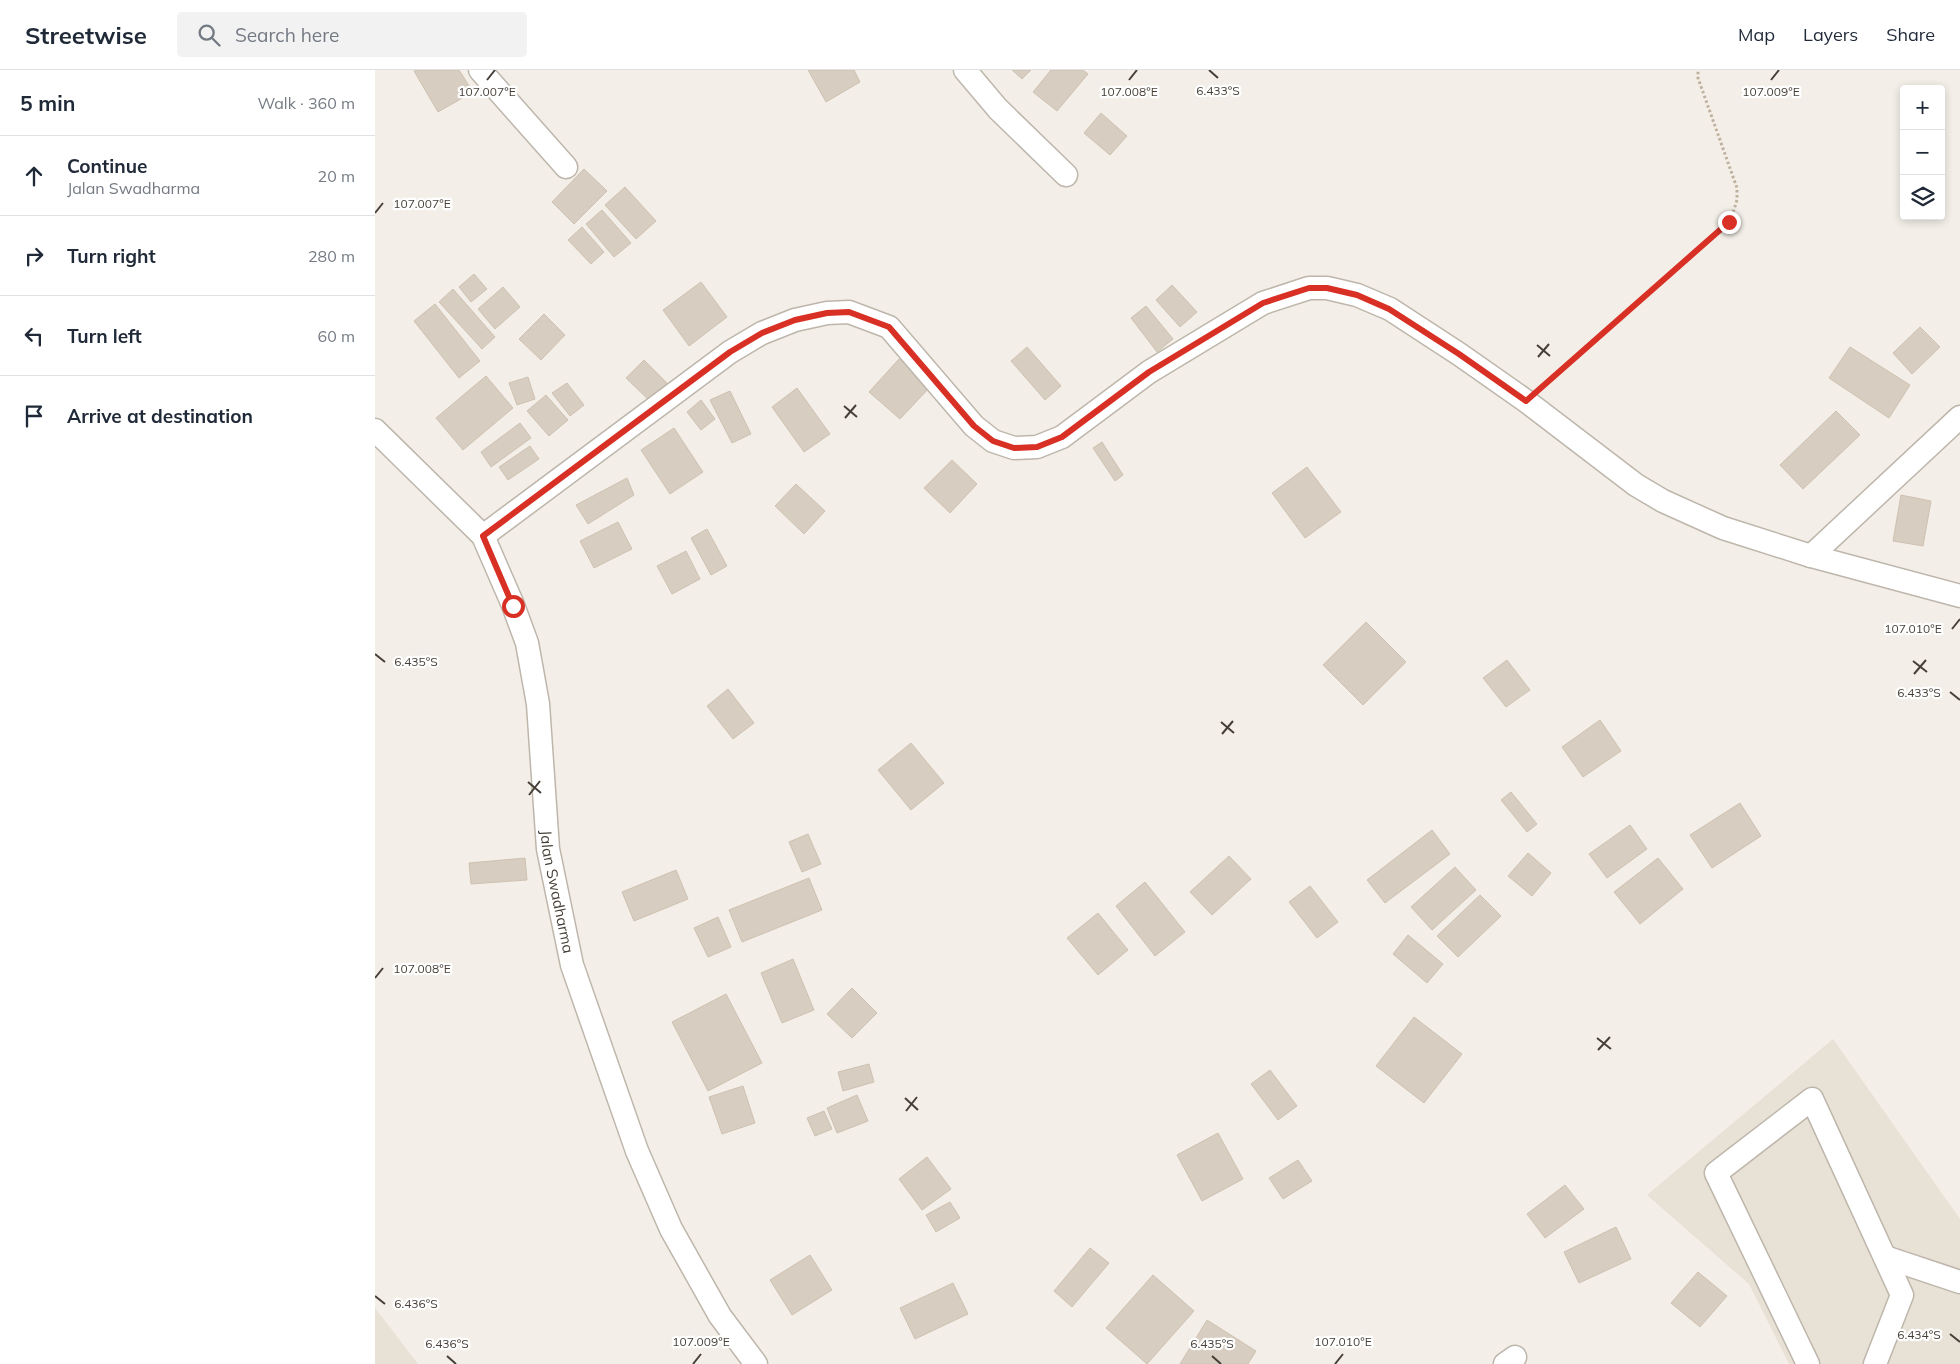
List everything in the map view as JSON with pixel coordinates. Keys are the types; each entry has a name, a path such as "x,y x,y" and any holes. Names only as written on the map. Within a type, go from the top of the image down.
{"street":[{"path":"480,70 566,167"},
{"path":"965,70 998,109 1066,175"},
{"path":"483,536 730,352 762,333 782,325 827,313 849,312 889,327 974,426 993,441 1014,448 1037,447 1062,437 1149,372 1263,303 1309,288 1327,288 1357,295 1389,309 1459,354 1526,401 1636,485 1663,501 1723,528 1811,556 1960,596"},
{"path":"1811,556 1960,417"},
{"name":"Jalan Swadharma","path":"375,430 483,536 513,606 527,643 538,704 548,849 572,965 637,1151 671,1229 721,1316 756,1364"},
{"path":"1808,1364 1716,1173 1812,1099 1902,1295 1875,1364"},
{"path":"1885,1257 1960,1282"}],"path":[{"path":"1526,401 1729,222 1737,200 1737,188 1698,78 1698,70"}],"shaded area":[{"path":"1833,1039 1960,1219 1960,1364 1789,1364 1749,1284 1647,1195"},
{"path":"375,1308 418,1364 375,1364"}],"building":[{"path":"459,70 473,92 438,112 414,71"},
{"path":"808,70 854,70 860,82 826,102"},
{"path":"1012,70 1031,70 1022,79"},
{"path":"1051,70 1083,70 1088,74 1057,111 1033,92"},
{"path":"1101,113 1127,136 1110,155 1084,133"},
{"path":"584,169 607,191 574,224 552,202"},
{"path":"625,187 656,221 636,239 605,205"},
{"path":"602,210 631,243 614,257 586,224"},
{"path":"582,227 604,252 591,264 568,240"},
{"path":"474,274 487,289 471,302 459,287"},
{"path":"701,282 727,317 689,346 663,310"},
{"path":"1172,285 1197,312 1180,327 1156,300"},
{"path":"503,287 520,307 495,329 478,309"},
{"path":"453,289 495,337 482,349 439,302"},
{"path":"435,304 480,361 459,378 414,321"},
{"path":"1146,306 1173,339 1157,352 1131,318"},
{"path":"544,314 565,335 541,360 519,339"},
{"path":"1920,327 1940,347 1912,374 1893,353"},
{"path":"1027,347 1061,386 1045,400 1011,361"},
{"path":"1850,347 1910,385 1889,418 1829,378"},
{"path":"899,359 930,387 900,419 869,392"},
{"path":"644,360 671,387 654,405 626,378"},
{"path":"486,376 513,408 463,450 436,418"},
{"path":"528,377 535,399 517,405 509,383"},
{"path":"567,383 584,405 570,416 552,393"},
{"path":"797,388 830,434 804,452 772,407"},
{"path":"730,391 751,434 732,443 710,400"},
{"path":"546,395 568,420 549,436 527,411"},
{"path":"701,400 715,419 701,430 687,412"},
{"path":"1836,411 1860,435 1803,489 1780,465"},
{"path":"520,423 531,438 491,467 481,452"},
{"path":"674,428 703,472 670,494 641,450"},
{"path":"1102,442 1123,475 1115,481 1093,448"},
{"path":"530,446 539,459 508,480 499,467"},
{"path":"952,460 977,484 950,513 924,488"},
{"path":"1307,467 1341,512 1305,538 1272,493"},
{"path":"627,478 634,495 588,524 576,505"},
{"path":"796,484 825,511 804,534 775,506"},
{"path":"1901,495 1931,501 1923,546 1893,541"},
{"path":"618,522 632,549 594,568 580,541"},
{"path":"707,529 727,566 711,575 691,538"},
{"path":"686,551 700,579 672,594 657,566"},
{"path":"1366,622 1406,662 1363,705 1323,665"},
{"path":"1507,660 1530,690 1506,707 1483,678"},
{"path":"728,689 754,723 733,739 707,706"},
{"path":"1600,720 1621,751 1583,777 1562,747"},
{"path":"911,743 944,783 911,810 878,770"},
{"path":"1511,792 1537,824 1527,832 1501,800"},
{"path":"1740,803 1761,836 1712,868 1690,835"},
{"path":"1630,825 1647,849 1607,878 1589,854"},
{"path":"1432,830 1450,854 1385,903 1367,880"},
{"path":"808,834 821,864 802,872 789,842"},
{"path":"1528,853 1551,873 1532,896 1508,876"},
{"path":"1229,856 1251,879 1212,915 1190,892"},
{"path":"525,858 527,880 471,884 469,863"},
{"path":"1658,858 1683,889 1640,924 1614,892"},
{"path":"1455,867 1476,890 1432,930 1411,907"},
{"path":"676,870 688,899 634,921 622,892"},
{"path":"809,878 822,910 742,942 729,910"},
{"path":"1145,882 1185,932 1155,956 1116,906"},
{"path":"1310,886 1338,922 1317,938 1289,902"},
{"path":"1480,895 1501,916 1458,957 1437,936"},
{"path":"1098,913 1128,950 1098,975 1067,938"},
{"path":"718,917 731,947 708,957 694,928"},
{"path":"1408,935 1443,964 1427,983 1393,954"},
{"path":"793,959 814,1010 782,1023 761,973"},
{"path":"852,988 877,1013 852,1038 827,1014"},
{"path":"726,994 762,1063 708,1091 672,1022"},
{"path":"1414,1017 1462,1054 1424,1103 1376,1066"},
{"path":"869,1064 874,1082 843,1091 838,1072"},
{"path":"1270,1070 1297,1106 1278,1120 1251,1084"},
{"path":"743,1086 755,1123 722,1134 709,1097"},
{"path":"857,1095 868,1121 837,1133 827,1108"},
{"path":"824,1111 832,1129 815,1136 807,1118"},
{"path":"1218,1133 1243,1179 1202,1201 1177,1155"},
{"path":"927,1157 951,1189 922,1210 899,1179"},
{"path":"1298,1160 1312,1181 1283,1199 1269,1178"},
{"path":"1565,1185 1584,1209 1545,1238 1527,1214"},
{"path":"950,1202 960,1218 936,1232 926,1215"},
{"path":"1616,1227 1631,1259 1579,1283 1564,1252"},
{"path":"1090,1248 1109,1263 1072,1307 1054,1291"},
{"path":"810,1255 832,1290 792,1315 770,1280"},
{"path":"1698,1272 1727,1296 1700,1327 1671,1303"},
{"path":"1153,1275 1194,1311 1147,1364 1106,1328"},
{"path":"953,1283 968,1314 915,1339 900,1308"},
{"path":"1207,1320 1256,1351 1248,1364 1180,1364"}],"route":[{"path":"513,606 483,536 730,352 762,333 795,320 827,313 849,312 889,327 974,426 993,441 1014,448 1037,447 1062,437 1149,372 1263,303 1309,288 1327,288 1357,295 1389,309 1459,354 1526,401 1729,222"}]}
